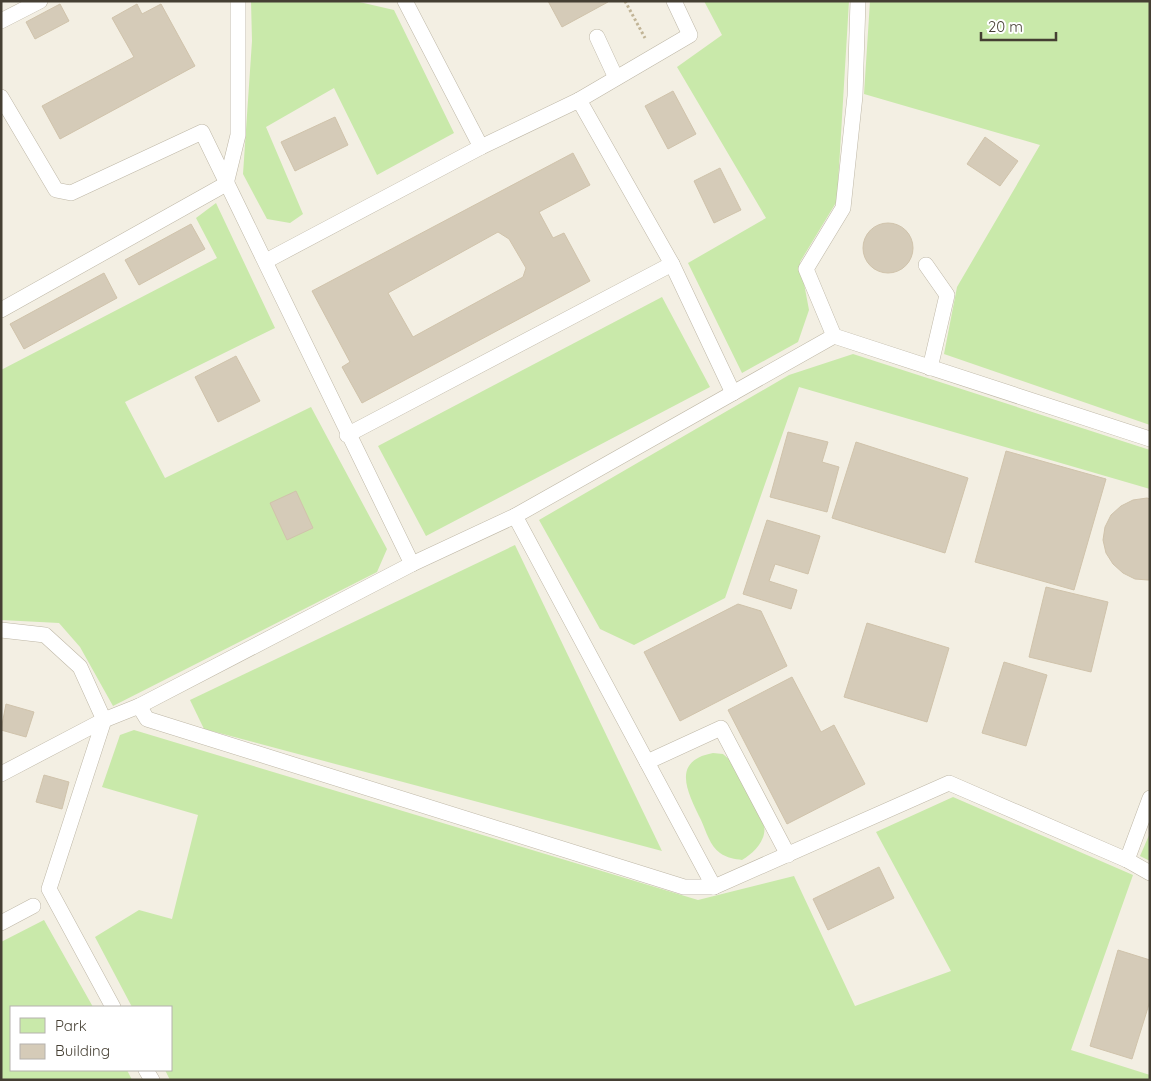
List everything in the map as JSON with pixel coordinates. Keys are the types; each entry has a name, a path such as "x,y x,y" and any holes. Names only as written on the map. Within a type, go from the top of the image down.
{"lane":[{"path":"1,21 40,1"},
{"path":"1,310 226,184 238,135 238,1"},
{"path":"405,1 481,147"},
{"path":"266,261 481,147 579,100 690,35 674,1"},
{"path":"834,336 806,269 843,208 855,96 858,1"},
{"path":"597,37 616,78"},
{"path":"1,96 56,190 71,193 202,132 226,184 266,261 347,435 412,564"},
{"path":"579,100 672,264 733,393"},
{"path":"347,435 672,264"},
{"path":"926,265 947,295 930,368"},
{"path":"1,774 104,720 138,706 412,564 515,516 834,336 1150,439"},
{"path":"515,516 714,887"},
{"path":"1,630 45,635 80,667 104,720 49,889 112,1006"},
{"path":"138,706 147,719 684,887 714,887 949,783 1127,860 1150,873"},
{"path":"647,762 722,728 788,855"},
{"path":"1127,860 1150,798"},
{"path":"1,923 33,906"}],"path":[{"path":"625,1 654,56"}],"green space":[{"path":"251,1 355,1 394,10 454,133 377,175 334,88 266,127 303,214 290,223 267,219 243,174 252,41"},
{"path":"704,1 849,1 837,201 800,262 809,310 798,342 742,373 688,263 766,218 677,67 722,35"},
{"path":"870,1 1150,1 1150,425 944,354 957,287 1040,145 864,94"},
{"path":"216,203 275,328 125,402 165,478 311,407 387,549 377,572 113,706 80,647 59,623 1,620 1,370 217,258 196,218"},
{"path":"662,297 710,387 426,536 378,446"},
{"path":"853,354 1150,450 1150,489 799,387 725,598 634,645 600,629 539,520 789,375"},
{"path":"515,545 662,851 204,729 190,700"},
{"path":"134,730 698,900 794,876 855,1006 951,971 876,832 953,797 1133,875 1071,1050 1150,1075 1150,1080 170,1080 166,1071 172,1071 172,1006 131,1006 95,937 139,910 172,919 198,815 102,787 120,735"},
{"path":"713,753 723,754 731,761 759,812 764,825 764,836 759,846 742,860 725,856 717,850 711,842 688,789 686,779 691,763 700,757"},
{"path":"1150,833 1150,861 1140,856"},
{"path":"44,920 92,1006 10,1006 10,1071 128,1071 132,1080 1,1080 1,942"}],"building":[{"path":"548,1 608,1 608,2 562,27"},
{"path":"60,4 69,21 35,39 26,22"},
{"path":"137,4 142,14 161,4 195,66 60,139 42,106 134,57 112,18"},
{"path":"673,91 696,134 668,149 645,106"},
{"path":"335,117 348,145 295,171 281,142"},
{"path":"985,137 1018,161 1000,186 967,164"},
{"path":"573,153 590,185 539,212 553,238 564,233 590,281 362,403 342,367 350,362 312,291","holes":["498,232 509,239 526,268 523,277 413,337 388,293"]},
{"path":"720,168 741,210 714,223 694,181"},
{"path":"893,223 906,230 912,238 912,258 906,266 898,272 883,273 870,266 864,258 863,243 870,230 878,224"},
{"path":"191,224 205,249 139,285 125,260"},
{"path":"104,273 117,298 24,349 10,324"},
{"path":"236,356 260,401 218,422 195,377"},
{"path":"788,432 828,442 822,462 839,467 827,512 770,497"},
{"path":"856,442 968,478 945,553 832,518"},
{"path":"1006,451 1106,479 1074,590 975,562"},
{"path":"296,491 313,528 287,540 270,503"},
{"path":"1150,499 1150,580 1135,579 1123,573 1113,564 1106,553 1103,540 1105,527 1111,515 1121,506 1133,500"},
{"path":"767,520 820,536 808,574 775,564 769,581 797,590 791,609 743,594"},
{"path":"1046,587 1108,602 1091,672 1029,657"},
{"path":"738,604 761,611 787,666 680,721 644,652"},
{"path":"867,623 949,648 927,722 844,697"},
{"path":"1004,662 1047,675 1026,746 982,733"},
{"path":"792,677 821,732 834,725 865,784 787,824 728,710"},
{"path":"6,704 34,712 26,737 1,730"},
{"path":"44,775 69,782 62,809 36,802"},
{"path":"879,867 894,898 828,930 813,899"},
{"path":"1118,950 1150,960 1150,1001 1132,1059 1090,1046"}]}
